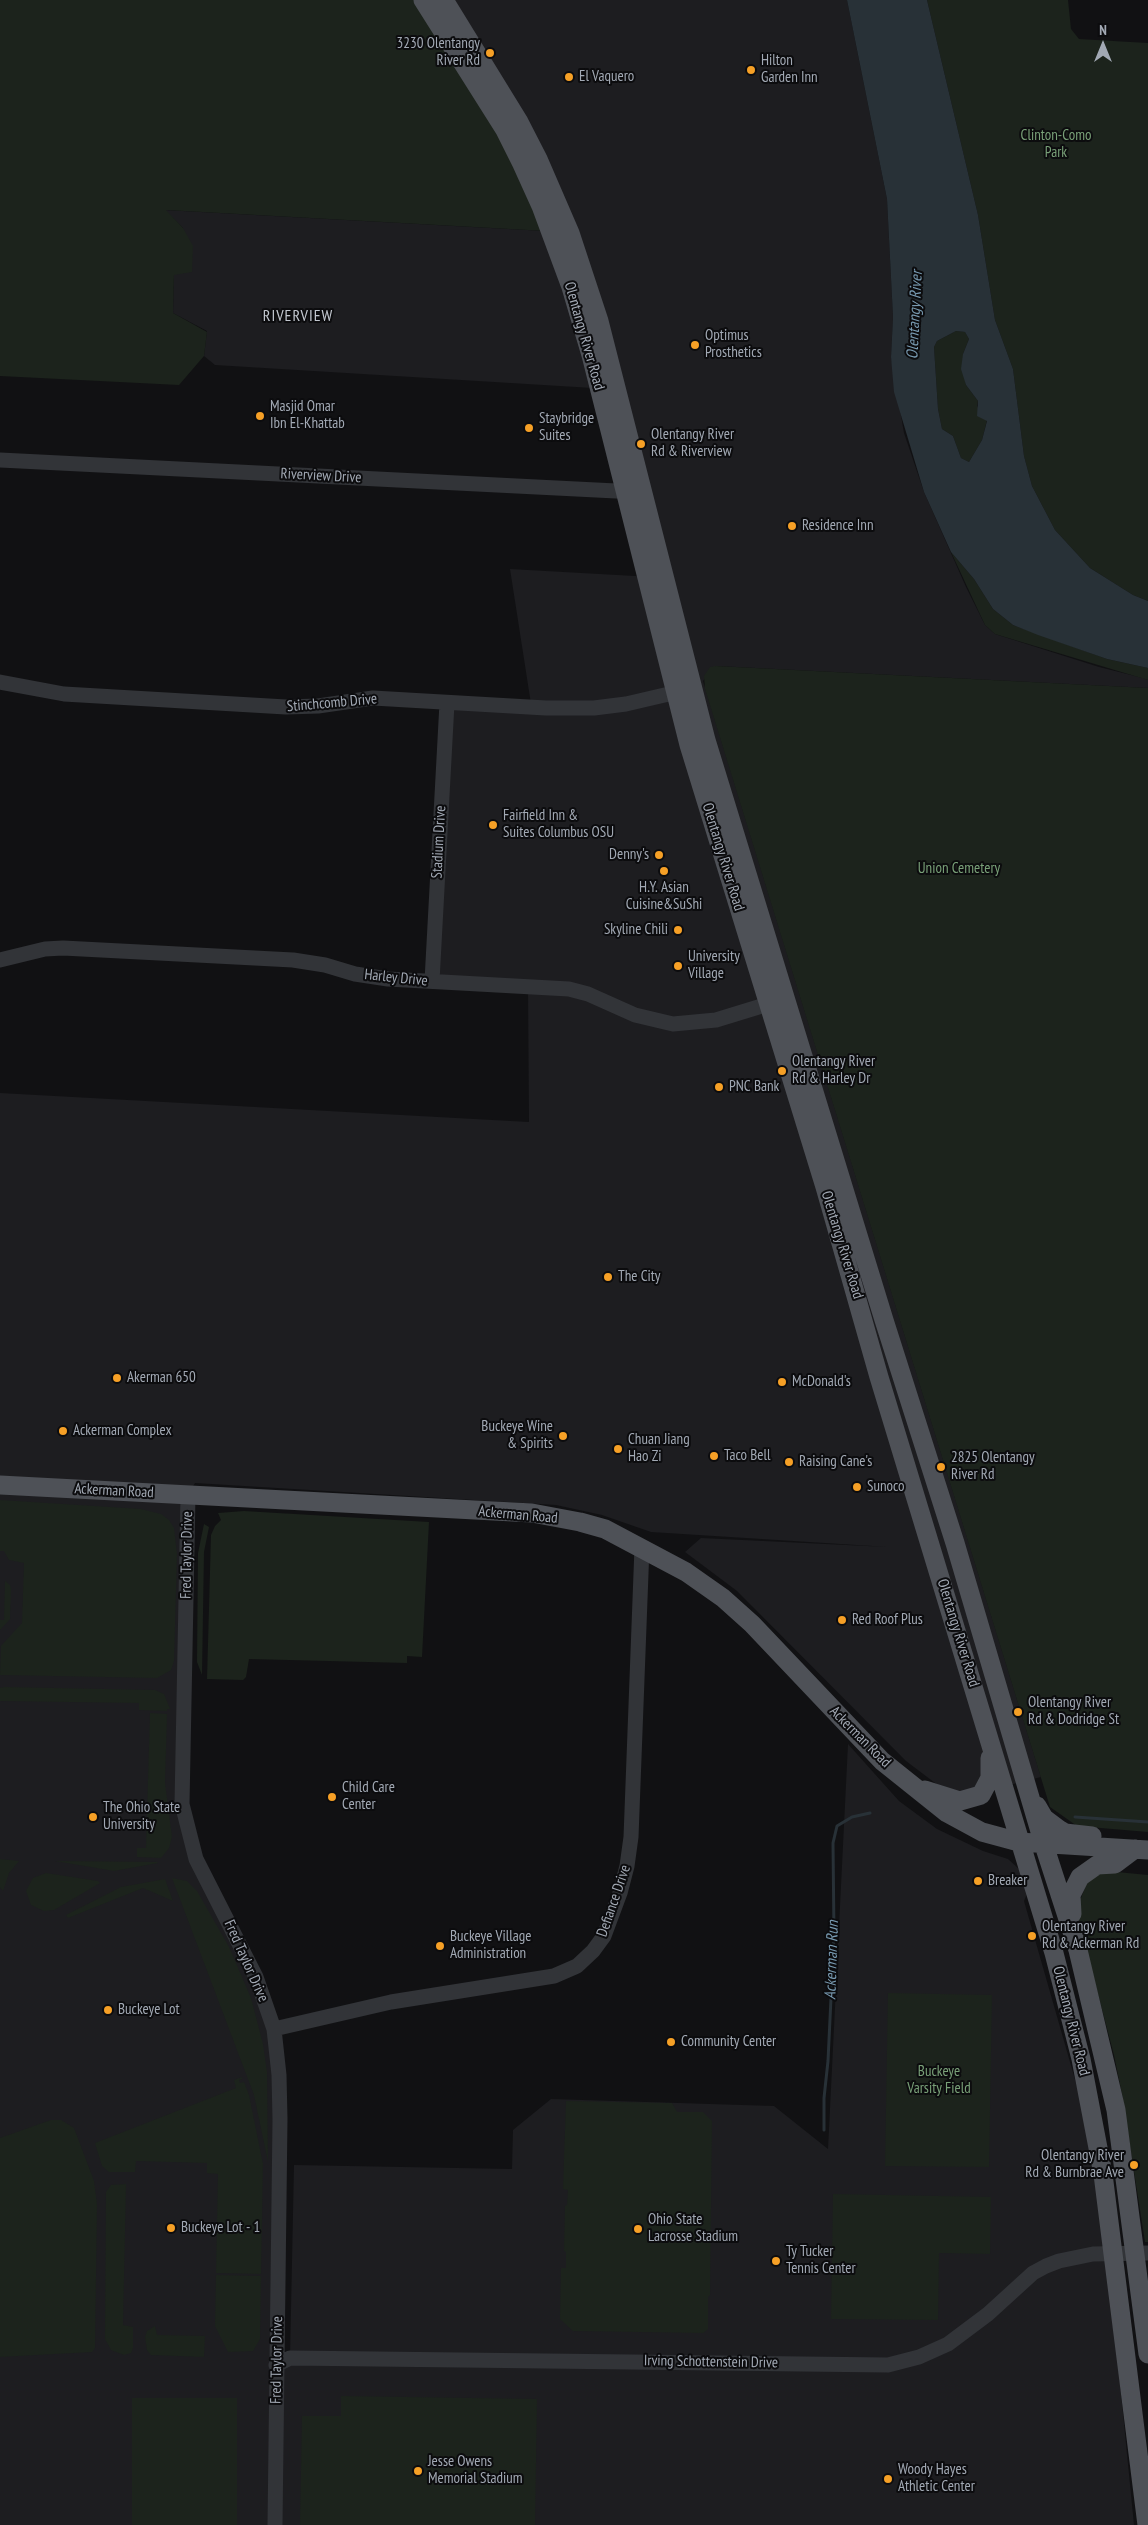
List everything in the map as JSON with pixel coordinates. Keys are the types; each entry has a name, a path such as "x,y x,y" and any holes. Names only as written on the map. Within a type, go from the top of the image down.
{"main road":[{"name":"Olentangy River Road","path":"423,0 505,130 542,206 585,332 634,492"},
{"name":"Olentangy River Road","path":"444,0 520,122 560,209 599,321 634,492 684,691 689,745 776,1001 955,1543 1044,1845 1078,1950 1116,2110 1142,2253 1148,2354"},
{"name":"Olentangy River Road","path":"776,1001 825,1187 879,1376 1054,1953 1081,2059 1096,2126 1114,2253 1147,2525"},
{"name":"Ackerman Road","path":"0,1484 532,1513 589,1524 642,1547 686,1572 730,1605 752,1624 882,1760 947,1813 982,1832 1019,1842 1044,1845 1144,1847"},
{"path":"909,1783 960,1801 981,1795 990,1778 988,1734"},
{"path":"1028,1790 1044,1818 1065,1833 1144,1847"},
{"path":"1078,1950 1071,1903 1075,1883 1087,1871 1097,1865 1115,1864 1144,1847"}],"street":[{"name":"Riverview Drive","path":"0,460 634,492"},
{"name":"Stinchcomb Drive","path":"0,682 64,694 286,708 318,706 373,698 546,708 594,708 626,704 684,691"},
{"name":"Stadium Drive","path":"432,981 447,703"},
{"name":"Harley Drive","path":"1,958 45,949 90,949 293,960 325,965 355,974 380,977 569,989 588,994 635,1015 674,1024 716,1020 776,1001"},
{"name":"Fred Taylor Drive","path":"188,1495 182,1804 196,1859 256,1977 274,2029 280,2119 275,2525"},
{"name":"Defiance Drive","path":"274,2029 401,2000 554,1976 577,1966 593,1951 604,1936 620,1893 632,1837 642,1547"},
{"name":"Irving Schottenstein Drive","path":"276,2365 290,2358 888,2364 919,2357 948,2344 988,2314 1033,2274 1046,2266 1060,2261 1114,2253 1142,2253"}],"shaded area":[{"path":"417,0 847,0 887,199 893,317 891,357 904,433 924,492 985,625 995,634 1099,667 1143,678 1148,680 1148,688 716,666 703,681 1041,1777 974,1794 943,1789 906,1761 737,1591 685,1552 701,1538 888,1547 651,1532 602,1515 556,1505 195,1483 188,1495 188,1832 274,2029 276,2364 290,2357 294,2165 512,2169 513,2130 551,2099 774,2106 828,2149 848,1744 899,1801 937,1829 983,1851 1008,1859 1019,1869 1027,1894 1024,1901 1090,2132 1107,2251 1134,2525 0,2525 0,1093 529,1122 528,987 432,981 447,703 531,704 510,569 653,577 609,389 215,365 204,356 207,331 173,313 174,275 183,228 165,210 545,231"}],"green space":[{"path":"0,0 417,0 507,147 546,231 166,210 183,228 193,246 192,272 174,275 173,313 207,332 204,356 179,385 0,376"},
{"name":"Clinton-Como Park","path":"927,0 1068,0 1071,29 1079,39 1148,43 1148,601 1133,595 1090,568 1055,530 1032,486 1024,456 1013,369 995,320 978,215"},
{"path":"956,331 965,332 969,339 963,354 966,385 978,401 977,406 987,420 982,440 969,462 961,458 953,436 942,429 938,409 934,347 937,341"},
{"path":"951,552 974,579 993,609 1013,625 1107,659 1148,668 1148,680 995,634 985,625"},
{"name":"Union Cemetery","path":"710,667 1148,688 1148,1832 1077,1826 1050,1807 705,689 704,676"},
{"path":"0,1500 141,1509 161,1514 169,1520 174,1528 177,1554 174,1661 171,1670 157,1678 0,1675 1,1646 22,1623 24,1563 9,1560 4,1551 0,1551"},
{"path":"244,1511 429,1522 422,1657 407,1656 407,1663 249,1659 246,1677 243,1680 207,1679 211,1535 215,1526 221,1520 218,1513"},
{"path":"204,1524 209,1527 204,1552 202,1675 197,1662 198,1553"},
{"path":"5,1581 10,1585 11,1589 10,1619 0,1630 0,1620 4,1620"},
{"path":"0,1688 155,1690 164,1694 170,1709 167,1709 167,1711 139,1710 139,1703 0,1701"},
{"path":"150,1713 167,1714 165,1783 172,1837 169,1848 161,1858 137,1857 137,1848 146,1848"},
{"path":"0,1859 19,1861 9,1873 3,1891 0,1887"},
{"path":"55,1861 157,1862 158,1863 114,1871"},
{"path":"1117,1872 1148,1875 1148,2242 1145,2242 1122,2094 1114,2055 1076,1910 1087,1883 1100,1873"},
{"path":"46,1873 98,1881 100,1883 54,1910 44,1911 31,1905 26,1891 33,1878"},
{"path":"172,1878 187,1881 197,1891 229,1947 251,1998 263,2044 267,2072 268,2162 254,2095"},
{"path":"165,1879 173,1901 143,1888 68,1918 66,1915 121,1887"},
{"name":"Buckeye Varsity Field","path":"888,1993 992,1995 989,2167 885,2166"},
{"path":"242,2077 239,2080 240,2083 244,2082 249,2095 263,2164 261,2274 216,2273 218,2174 207,2173 207,2163 136,2161 135,2172 109,2172 102,2166 95,2143 236,2088 234,2080"},
{"name":"Ohio State Lacrosse Stadium","path":"566,2101 672,2103 677,2112 703,2112 712,2121 710,2295 708,2297 708,2329 703,2333 573,2331 560,2319 561,2268 566,2268 566,2252 564,2251 565,2206 567,2205 568,2190 563,2189"},
{"path":"51,2120 61,2120 74,2128 94,2181 97,2204 95,2348 92,2352 0,2357 0,2138"},
{"path":"126,2184 123,2325 133,2327 133,2348 131,2353 124,2355 111,2350 105,2339 106,2192 111,2185"},
{"path":"833,2194 991,2197 990,2254 939,2253 938,2320 831,2319"},
{"path":"216,2275 261,2276 260,2339 253,2351 228,2352 215,2326"},
{"path":"155,2326 157,2335 205,2336 204,2357 151,2355 147,2350 145,2337 147,2331"},
{"name":"Jesse Owens Memorial Stadium","path":"341,2396 537,2399 535,2525 300,2525 302,2416 341,2416"},
{"path":"132,2398 237,2398 237,2525 132,2525"}],"water":[{"name":"Olentangy River","path":"847,0 927,0 978,215 995,320 1013,369 1024,456 1032,486 1055,530 1090,568 1133,595 1148,601 1148,668 1107,659 1013,625 993,609 974,579 951,552 924,492 894,392 891,357 893,317 887,199","holes":["956,331 965,332 969,339 963,354 961,369 966,385 978,401 977,416 987,421 982,440 969,462 961,458 953,436 942,429 938,409 934,347 937,341"]}],"waterway":[{"name":"Ackerman Run","path":"824,2130 824,2098 828,2061 834,1935 833,1843 837,1826 852,1817 870,1813"},
{"name":"Ackerman Run","path":"1075,1817 1148,1822"}],"place":[{"name":"3230 Olentangy River Rd","path":"490,53"},
{"name":"Hilton Garden Inn","path":"751,70"},
{"name":"El Vaquero","path":"569,77"},
{"name":"Optimus Prosthetics","path":"695,345"},
{"name":"Masjid Omar Ibn El-Khattab","path":"260,416"},
{"name":"Staybridge Suites","path":"529,428"},
{"name":"Olentangy River Rd & Riverview","path":"641,444"},
{"name":"Residence Inn","path":"792,526"},
{"name":"Fairfield Inn & Suites Columbus OSU","path":"493,825"},
{"name":"Denny's","path":"659,855"},
{"name":"H.Y. Asian Cuisine&SuShi","path":"664,871"},
{"name":"Skyline Chili","path":"678,930"},
{"name":"University Village","path":"678,966"},
{"name":"Olentangy River Rd & Harley Dr","path":"782,1071"},
{"name":"PNC Bank","path":"719,1087"},
{"name":"The City","path":"608,1277"},
{"name":"Akerman 650","path":"117,1378"},
{"name":"McDonald's","path":"782,1382"},
{"name":"Ackerman Complex","path":"63,1431"},
{"name":"Buckeye Wine & Spirits","path":"563,1436"},
{"name":"Chuan Jiang Hao Zi","path":"618,1449"},
{"name":"Taco Bell","path":"714,1456"},
{"name":"Raising Cane's","path":"789,1462"},
{"name":"2825 Olentangy River Rd","path":"941,1467"},
{"name":"Sunoco","path":"857,1487"},
{"name":"Red Roof Plus","path":"842,1620"},
{"name":"Olentangy River Rd & Dodridge St","path":"1018,1712"},
{"name":"Child Care Center","path":"332,1797"},
{"name":"The Ohio State University","path":"93,1817"},
{"name":"Breaker","path":"978,1881"},
{"name":"Olentangy River Rd & Ackerman Rd","path":"1032,1936"},
{"name":"Buckeye Village Administration","path":"440,1946"},
{"name":"Buckeye Lot","path":"108,2010"},
{"name":"Community Center","path":"671,2042"},
{"name":"Olentangy River Rd & Burnbrae Ave","path":"1134,2165"},
{"name":"Buckeye Lot - 1","path":"171,2228"},
{"name":"Ohio State Lacrosse Stadium","path":"638,2229"},
{"name":"Ty Tucker Tennis Center","path":"776,2261"},
{"name":"Jesse Owens Memorial Stadium","path":"418,2471"},
{"name":"Woody Hayes Athletic Center","path":"888,2479"}],"district":[{"name":"RIVERVIEW","path":"298,316"}]}
